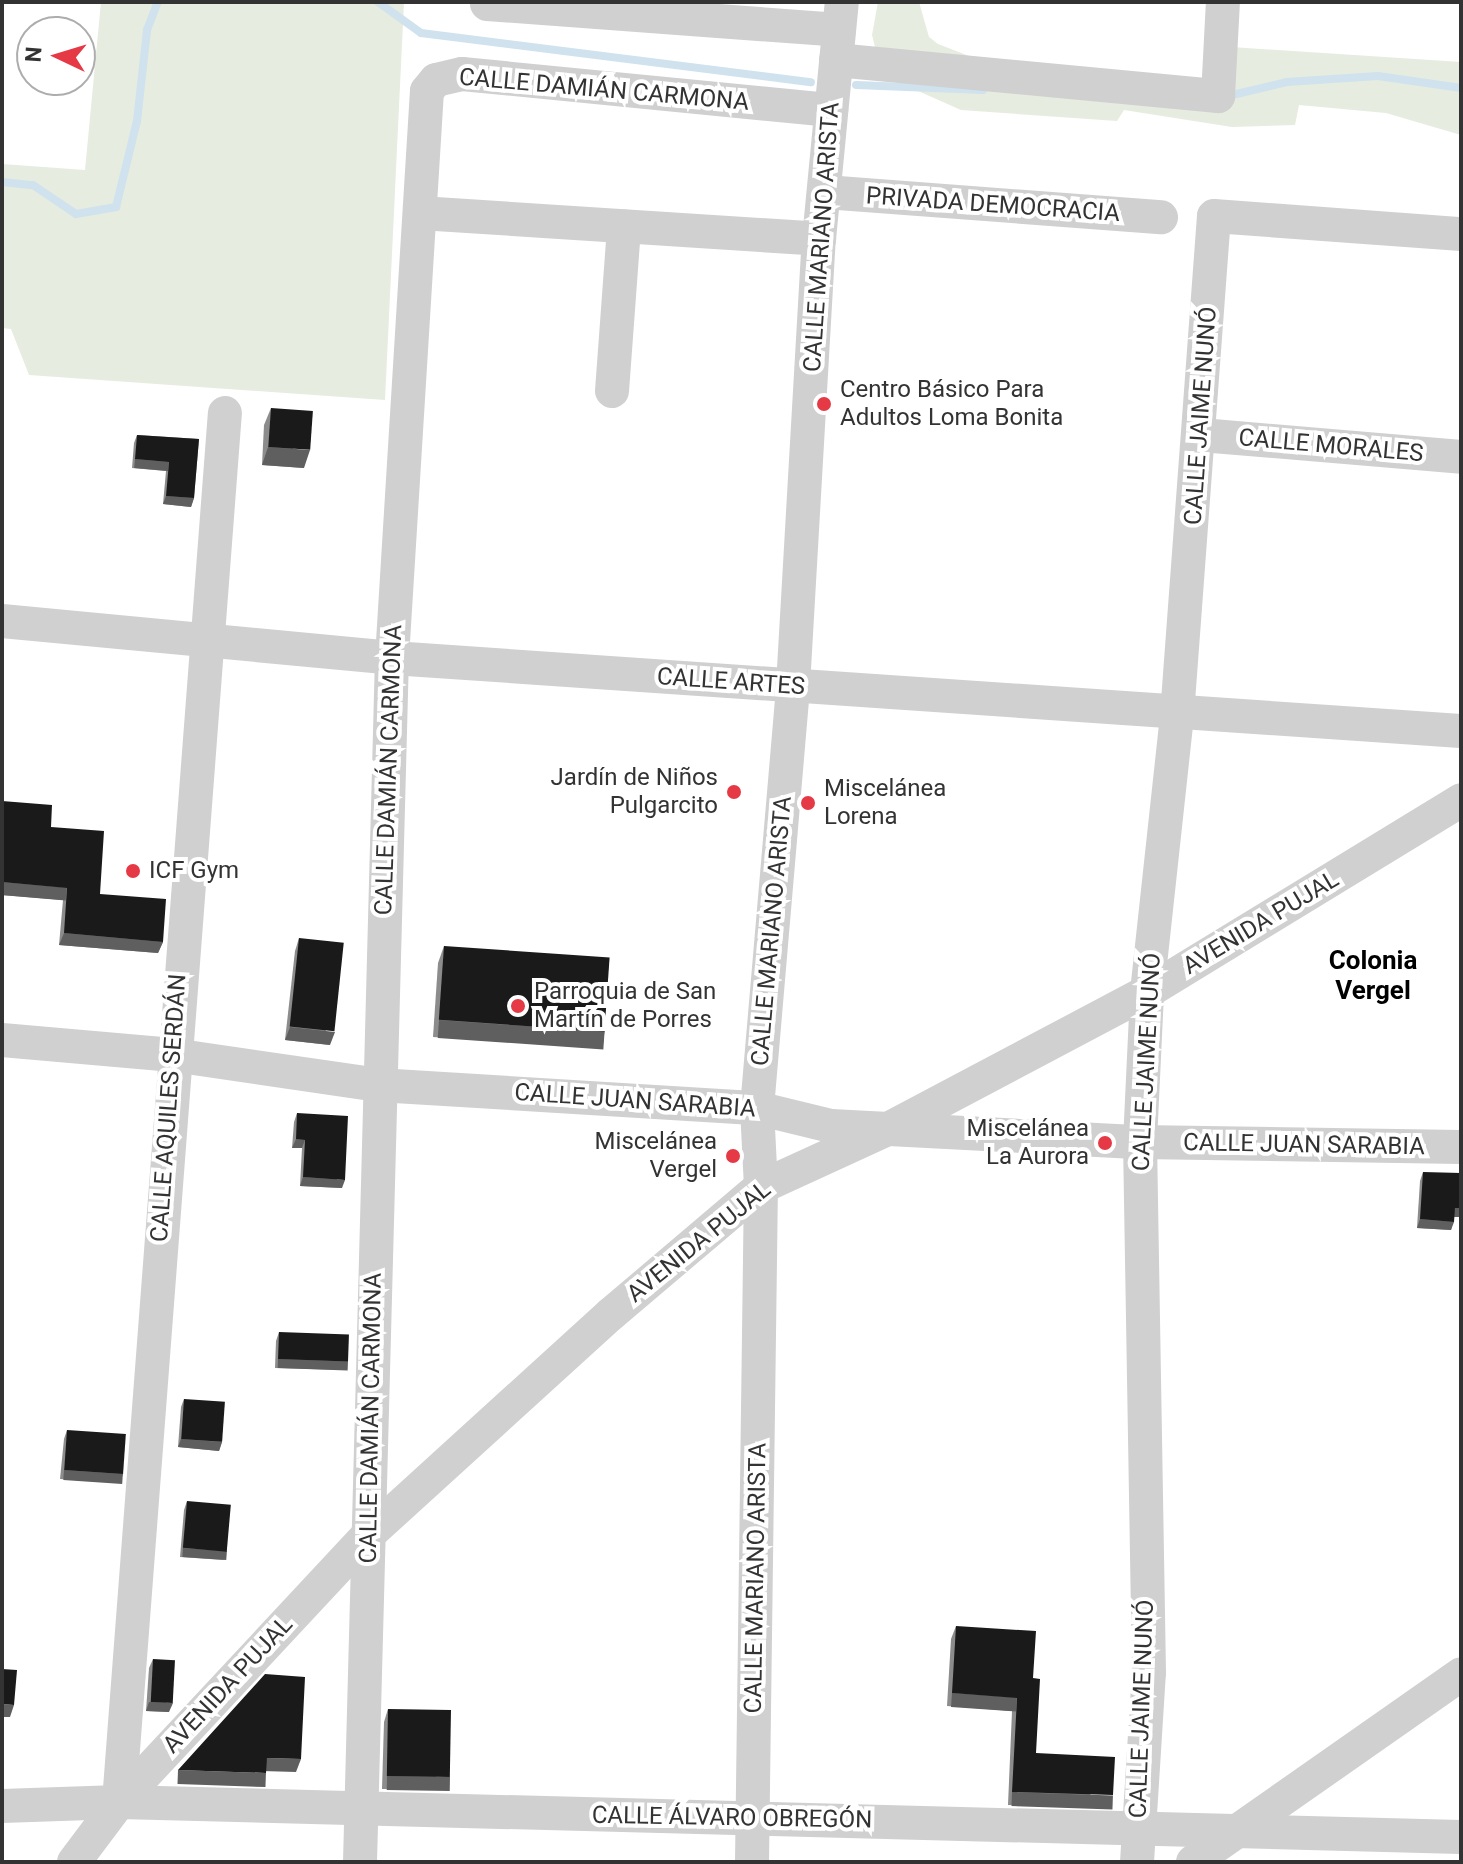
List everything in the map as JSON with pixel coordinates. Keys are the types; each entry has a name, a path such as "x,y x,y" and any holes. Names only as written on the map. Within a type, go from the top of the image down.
{"street":[{"path":"487,4 839,31 1218,96 1223,2"},
{"name":"CALLE MARIANO ARISTA","path":"752,1862 761,1187 757,1108 793,686 819,239 839,31"},
{"name":"CALLE DAMIÁN CARMONA","path":"360,1862 378,1085 392,658 427,91 436,80 462,74 831,110"},
{"name":"PRIVADA DEMOCRACIA","path":"825,192 1161,217"},
{"path":"420,213 819,239"},
{"name":"CALLE JAIME NUNÓ","path":"1137,1846 1149,1673 1140,1142 1147,992 1177,715 1201,435 1214,216 1461,234"},
{"path":"612,391 624,226"},
{"name":"CALLE AQUILES SERDÁN","path":"119,1802 173,1055 225,413"},
{"name":"CALLE MORALES","path":"1201,435 1461,457"},
{"name":"CALLE ARTES","path":"2,621 205,643 392,658 1177,715 1461,731"},
{"name":"AVENIDA PUJAL","path":"74,1862 119,1802 368,1535 611,1314 761,1187 890,1128 1147,992 1461,800"},
{"name":"CALLE JUAN SARABIA","path":"2,1040 173,1055 378,1085 757,1108 831,1126 1140,1142 1461,1147"},
{"path":"1193,1862 1461,1674"},
{"name":"CALLE ÁLVARO OBREGÓN","path":"2,1806 119,1802 362,1812 753,1817 1137,1846 1240,1827 1461,1837"}],"shaded area":[{"path":"101,2 404,2 385,400 29,375 11,329 2,328 2,164 85,170 92,96 96,96"},
{"path":"878,2 919,2 929,37 938,44 1031,80 1212,84 1231,47 1461,62 1461,135 1386,113 1299,105 1295,125 1232,127 1124,110 1117,121 961,110 882,75 872,35"}],"building":[{"path":"271,408 313,411 310,450 268,447"},
{"path":"137,435 199,439 194,498 166,496 169,462 135,459"},
{"path":"2,801 52,805 51,827 104,831 100,894 166,899 163,942 64,933 67,888 2,882"},
{"path":"299,938 344,943 334,1031 290,1027"},
{"name":"Parroquia de San Martín de Porres","path":"444,946 610,958 604,1031 439,1020"},
{"path":"297,1113 348,1116 345,1180 303,1177 305,1140 296,1139"},
{"path":"1423,1172 1461,1173 1461,1208 1455,1208 1454,1222 1420,1219"},
{"path":"279,1332 349,1334 348,1361 278,1359"},
{"path":"184,1399 225,1402 222,1442 181,1439"},
{"path":"67,1430 126,1434 123,1474 64,1470"},
{"path":"187,1501 231,1505 227,1552 183,1548"},
{"path":"956,1626 1036,1631 1033,1678 1040,1679 1036,1753 1115,1757 1113,1795 1012,1792 1017,1698 952,1693"},
{"path":"153,1659 175,1660 173,1703 151,1702"},
{"path":"2,1669 17,1670 14,1705 2,1704"},
{"path":"265,1674 305,1677 301,1759 267,1758 266,1773 178,1770"},
{"path":"388,1709 451,1710 450,1777 387,1776"}],"waterway":[{"path":"2,182 33,185 76,214 116,207 137,121 147,30 158,2"},
{"path":"378,2 421,33 811,82"},
{"path":"1228,96 1287,82 1378,76 1461,88"},
{"path":"856,85 983,90"}],"place":[{"name":"Centro Básico Para Adultos Loma Bonita","path":"824,404"},
{"name":"Jardín de Niños Pulgarcito","path":"734,792"},
{"name":"Miscelánea Lorena","path":"808,803"},
{"name":"ICF Gym","path":"133,871"},
{"name":"Parroquia de San Martín de Porres","path":"518,1006"},
{"name":"Miscelánea La Aurora","path":"1105,1143"},
{"name":"Miscelánea Vergel","path":"733,1156"}],"district":[{"name":"Colonia Vergel","path":"1373,976"}]}
